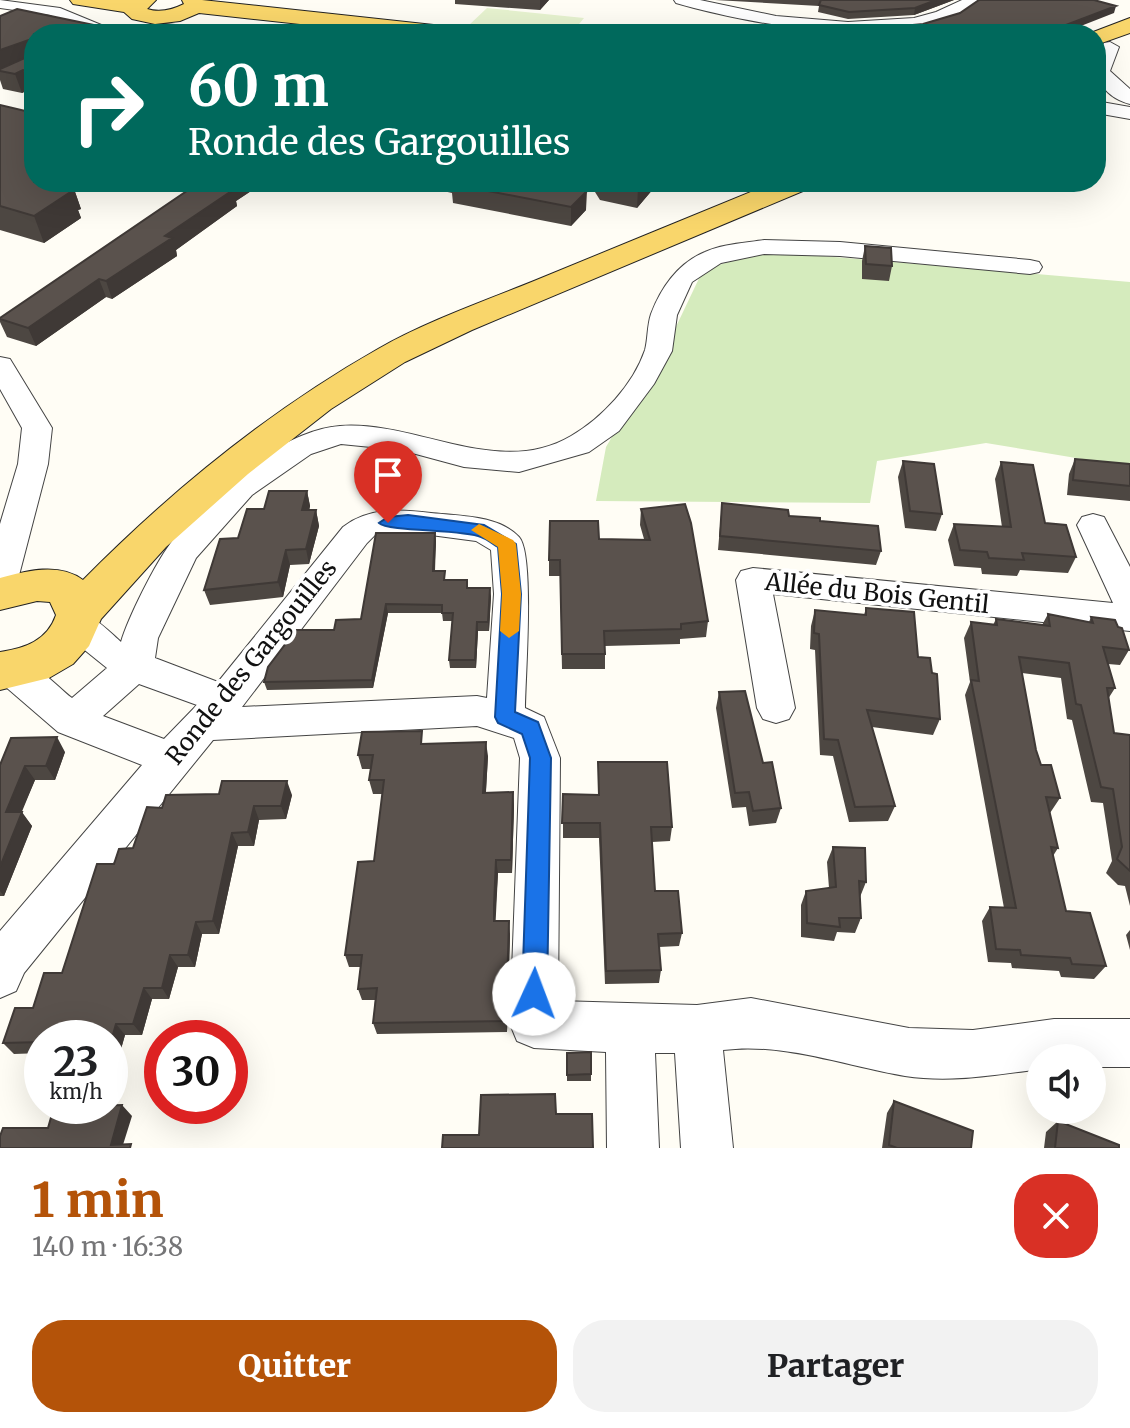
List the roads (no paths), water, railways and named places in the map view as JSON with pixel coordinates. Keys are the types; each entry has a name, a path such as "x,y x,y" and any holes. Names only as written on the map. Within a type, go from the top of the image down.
{"main road":[{"path":"80,0 140,8 191,6 359,24"},
{"path":"191,6 309,24"},
{"path":"1108,44 1130,25"},
{"path":"658,240 701,212 723,192"},
{"path":"4,672 44,659 65,644 72,607 234,465 318,401 393,355 776,192"},
{"path":"0,594 21,586 72,607"}],"street":[{"path":"682,0 740,16 799,24 807,10 817,6"},
{"path":"890,24 912,23 940,16 975,0"},
{"path":"0,3 54,11 84,24"},
{"path":"118,24 140,8"},
{"path":"1106,79 1130,98"},
{"path":"1106,109 1130,113"},
{"path":"1106,120 1130,120"},
{"path":"72,721 135,665 140,638 182,552 241,488 300,447 340,435 401,441 464,457 519,462 578,445 609,425 640,384 658,351 664,315 682,278 713,257 764,247 840,249 1030,267"},
{"path":"0,365 37,428 33,464 0,583"},
{"name":"Ronde des Gargouilles","path":"0,975 7,958 171,759 215,712 355,535 368,524 408,521 484,531 507,544 511,594 505,717"},
{"path":"1093,525 1130,603"},
{"name":"Allée du Bois Gentil","path":"776,708 753,580 1130,618"},
{"path":"72,607 111,654 215,712 477,711 505,717 530,728 540,758 534,1024 697,1029 751,1022 909,1052 973,1054 1054,1043 1130,1043"},
{"path":"4,672 72,721 171,759"},
{"path":"630,1029 633,1148"},
{"path":"697,1029 707,1148"}]}
